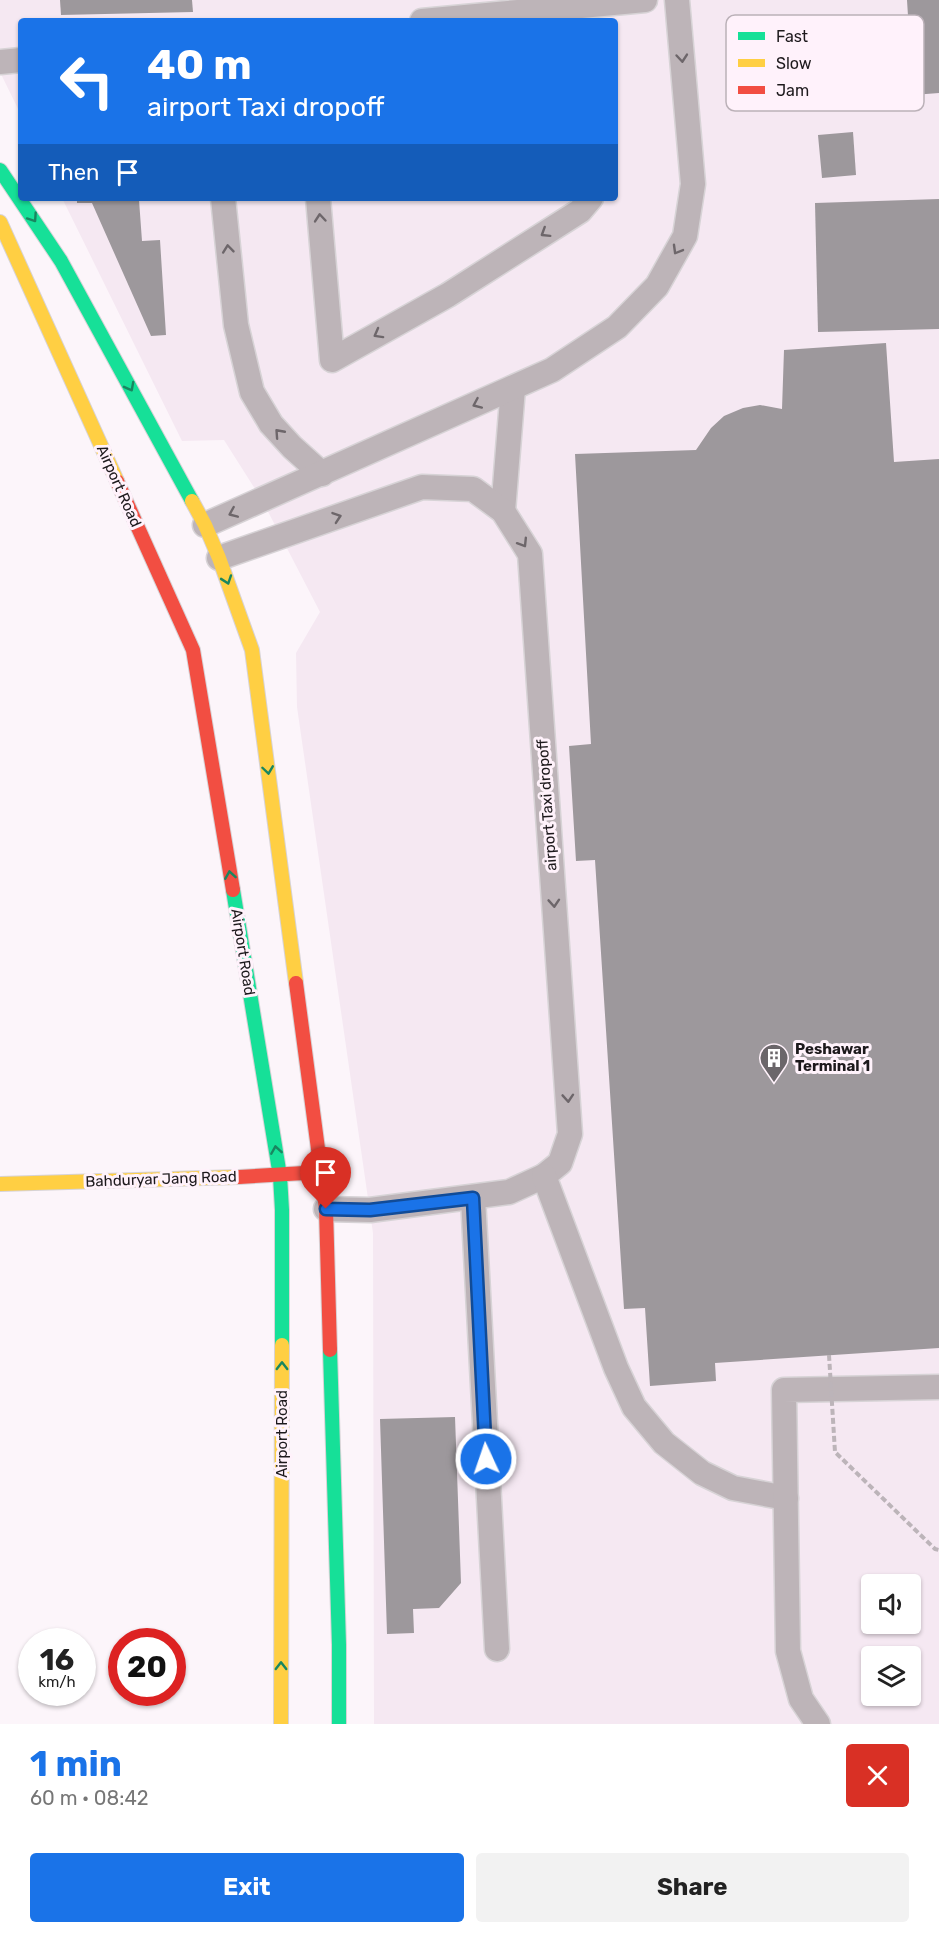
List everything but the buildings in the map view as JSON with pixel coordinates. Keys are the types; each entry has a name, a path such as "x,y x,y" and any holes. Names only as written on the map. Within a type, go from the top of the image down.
{"main road":[{"path":"0,170 18,196"},
{"path":"21,201 62,261 205,525 252,650 326,1209 339,1645 339,1724"},
{"name":"Airport Road","path":"0,222 193,650 280,1176 282,1210 281,1724"},
{"name":"Bahduryar Jang Road","path":"0,1184 280,1176 321,1172"}],"lane":[{"path":"485,18 590,13 645,0"},
{"path":"205,525 552,370 617,327 657,286 685,236 693,184 677,0"},
{"path":"0,62 18,60"},
{"path":"223,201 236,325 252,392 271,424 322,474"},
{"path":"318,201 332,360 448,295 580,211 588,201"},
{"path":"503,511 513,388"},
{"name":"airport Taxi dropoff","path":"219,558 422,487 473,489 503,511 530,554 570,1134 560,1163 544,1176 509,1192 370,1210 326,1209"},
{"path":"544,1176 616,1368 634,1407 664,1443 702,1473 733,1488 786,1498"},
{"path":"473,1198 497,1649"},
{"path":"819,1724 801,1699 788,1651 784,1390 939,1387"}],"path":[{"path":"829,1355 835,1452 934,1549 939,1550"}],"shaded area":[{"path":"0,0 939,0 939,1724 374,1724 373,1233 297,707 296,653 320,612 262,500 224,440 182,441 63,201 618,201 618,18 18,18 18,109 0,72"}],"traffic: fast":[{"path":"0,170 18,197"},
{"path":"21,201 61,261 192,501"},
{"path":"233,890 280,1176 282,1345"},
{"path":"330,1350 339,1645 339,1724"}],"traffic: slow":[{"path":"0,222 117,481"},
{"path":"192,501 219,558 252,650 296,983"},
{"path":"0,1184 239,1177"},
{"path":"281,1724 282,1345"}],"traffic: jam":[{"path":"117,481 193,650 233,890"},
{"path":"296,983 326,1209 330,1350"},
{"path":"239,1177 321,1172"}],"place":[{"name":"Peshawar Terminal 1","path":"774,1084"}],"route":[{"path":"326,1209 370,1210 473,1198 486,1459"}]}
